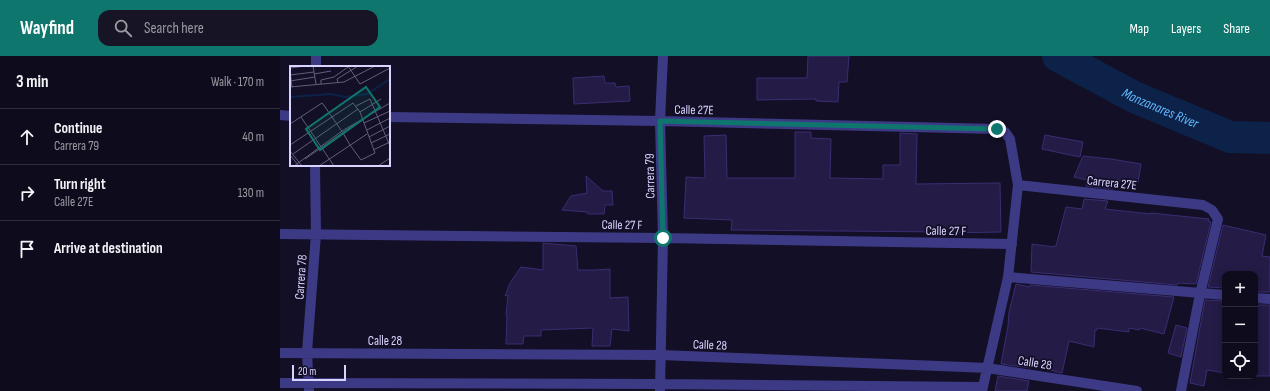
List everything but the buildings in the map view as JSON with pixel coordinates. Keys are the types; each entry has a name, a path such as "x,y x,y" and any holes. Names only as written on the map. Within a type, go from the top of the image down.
{"street":[{"name":"Carrera 79","path":"660,388 663,238 660,121 663,56"},
{"name":"Calle 27E","path":"390,117 660,121 997,129 1005,132 1010,139 1018,185"},
{"name":"Carrera 78","path":"309,387 307,352 316,234 315,166"},
{"name":"Carrera 27E","path":"1018,185 1203,205 1212,210 1218,219 1200,294"},
{"path":"280,383 309,387 982,389 1008,277 1018,185"},
{"name":"Calle 27 F","path":"280,234 663,238 1012,244"},
{"path":"1008,277 1222,295"},
{"path":"1181,391 1200,294"},
{"path":"1258,298 1270,299"},
{"name":"Calle 28","path":"280,353 660,355 987,368 1137,391"}],"waterway":[{"name":"Manzanares River","path":"1058,56 1134,97 1230,137 1270,138"}],"route":[{"path":"663,238 660,121 997,129"}]}
